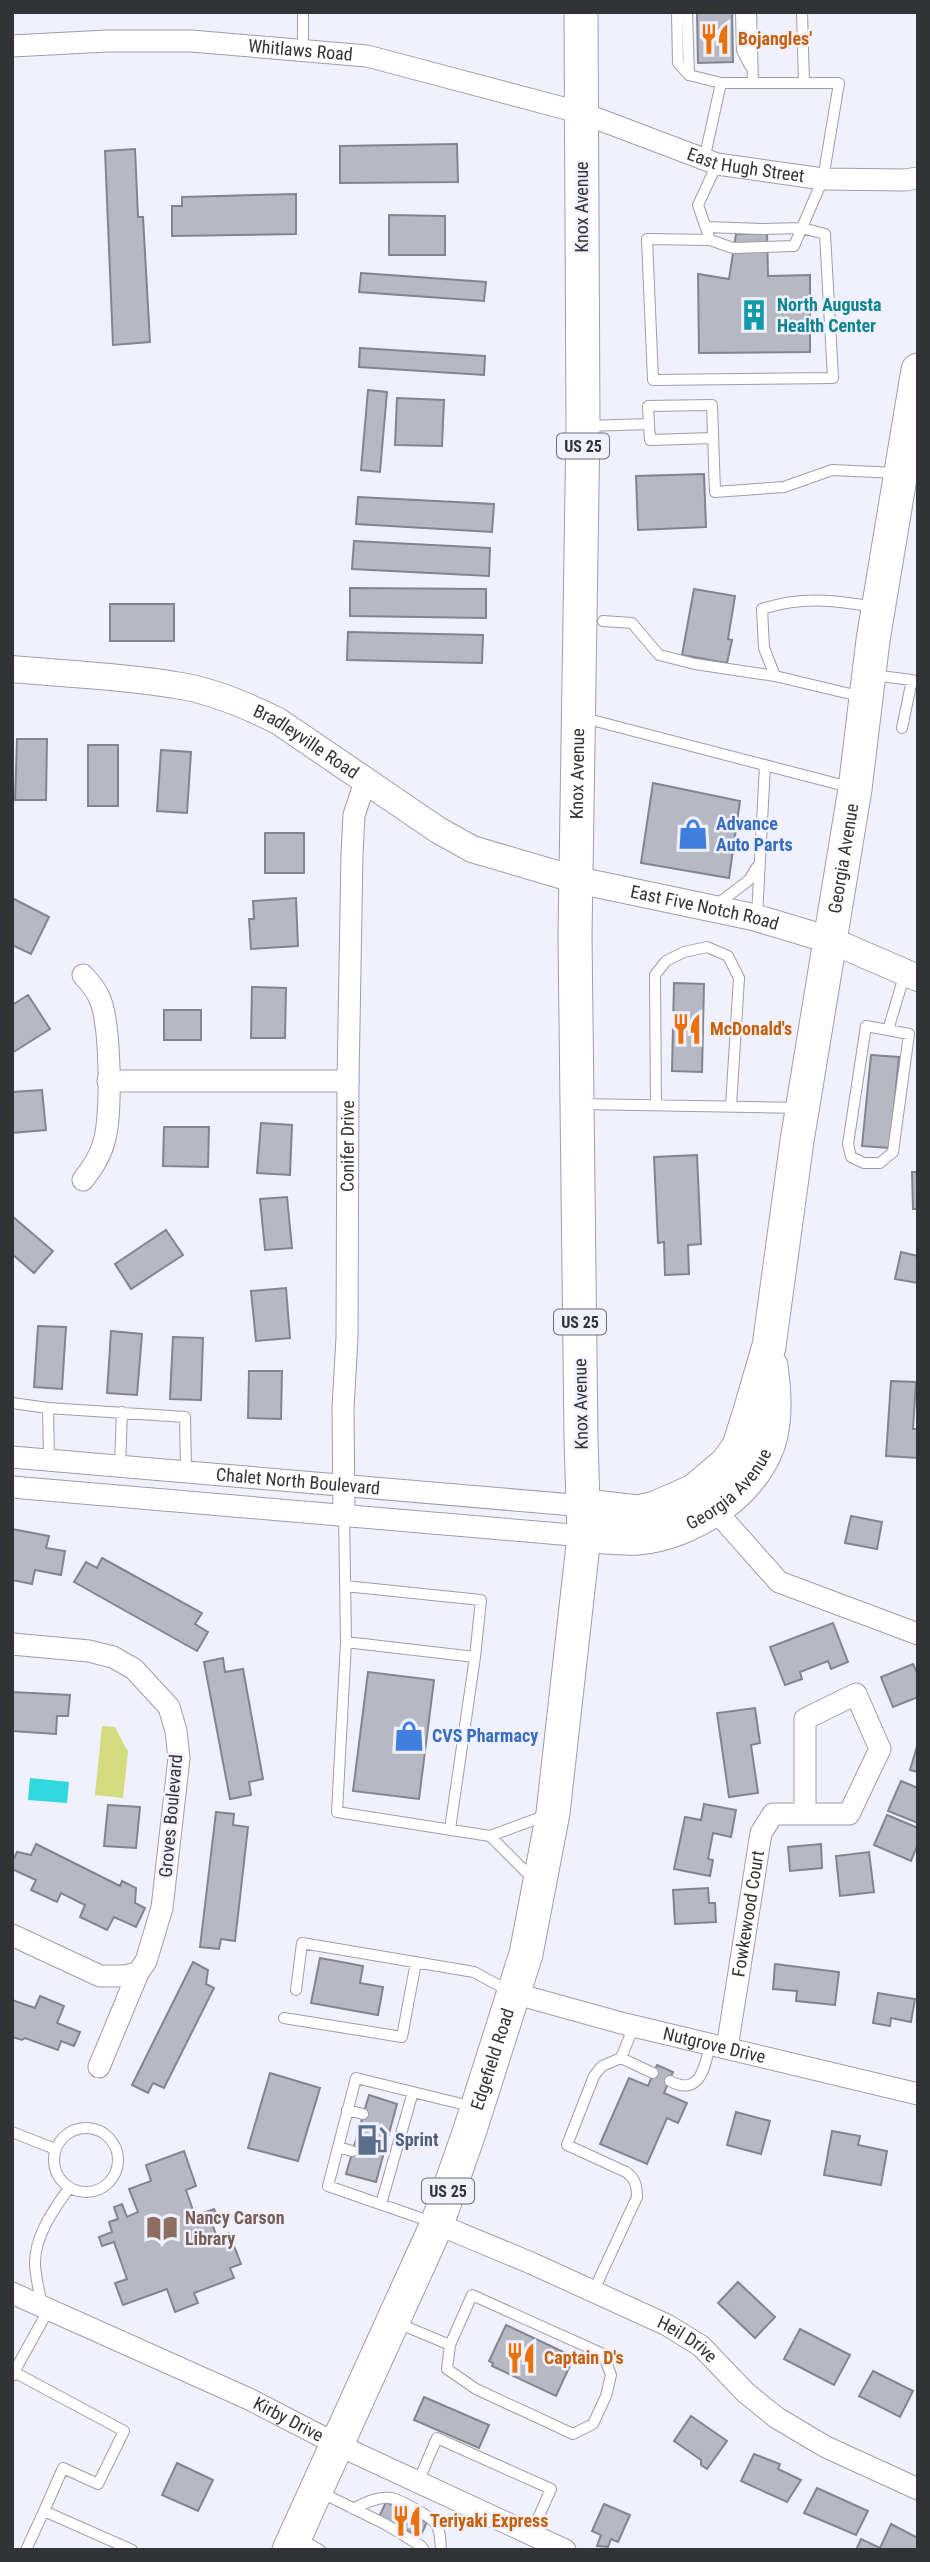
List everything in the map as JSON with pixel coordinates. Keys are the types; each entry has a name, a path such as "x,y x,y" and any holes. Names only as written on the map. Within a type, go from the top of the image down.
{"main road":[{"name":"Knox Avenue","path":"581,12 583,426 575,936 584,1521"},
{"name":"Georgia Avenue","path":"584,1521 655,1508 694,1491 727,1463 739,1446 769,1346 803,1108 855,789 878,608 905,487 918,370"},
{"name":"Georgia Avenue","path":"584,1521 638,1538 657,1534 715,1510 753,1473 762,1461 771,1436 776,1401 769,1346"},
{"name":"Edgefield Road","path":"301,2545 316,2491 437,2224 526,1954 541,1888 553,1813 584,1521"}],"street":[{"name":"Whitlaws Road","path":"12,46 107,41 191,41 367,57 582,113"},
{"name":"East Hugh Street","path":"582,113 711,162 823,179 918,178"},
{"name":"Bradleyville Road","path":"12,669 176,685 223,698 278,721 365,782 472,849 577,880"},
{"name":"Conifer Drive","path":"344,1514 353,841 354,815 365,782"},
{"name":"East Five Notch Road","path":"577,880 757,919 830,940 911,975"},
{"path":"83,975 99,996 104,1010 108,1081 108,1124 105,1140 100,1155 83,1180"},
{"path":"108,1081 348,1081"},
{"name":"Chalet North Boulevard","path":"12,1457 343,1485 584,1521"},
{"name":"Chalet North Boulevard","path":"12,1487 344,1514 584,1521"},
{"path":"715,1510 779,1582 918,1634"},
{"name":"Groves Boulevard","path":"12,1644 89,1651 113,1657 134,1669 169,1707 176,1731 179,1758 162,1908 146,1961 138,1973 99,2067"},
{"name":"Fowkewood Court","path":"719,2046 761,1833 773,1814 806,1814 849,1814 880,1749 856,1694 805,1719 806,1814"},
{"path":"12,1935 100,1976 138,1973"},
{"name":"Nutgrove Drive","path":"513,1993 634,2026 918,2094"},
{"name":"Heil Drive","path":"437,2224 594,2290 667,2325 701,2346 747,2393 777,2418 826,2447 918,2489"},
{"name":"Kirby Drive","path":"12,2293 249,2399 338,2445 562,2549"}],"lane":[{"path":"303,12 303,50"},
{"path":"677,12 678,62 689,75 721,83 839,83 823,179 802,228 794,246 733,248 710,240 648,239 653,380 833,378 825,234 802,228 706,227"},
{"path":"687,12 689,75"},
{"path":"741,12 742,50 752,68"},
{"path":"751,12 753,83"},
{"path":"802,12 804,83"},
{"path":"710,240 698,205 711,162 721,83"},
{"path":"713,438 650,440 648,406 712,405 715,492 784,487 832,470 905,487"},
{"path":"583,426 649,424"},
{"path":"775,676 764,648 762,609 780,603 830,599 878,608"},
{"path":"603,621 632,623 659,655 695,664 867,686 912,680 902,728"},
{"path":"579,717 855,789"},
{"path":"757,919 765,765"},
{"path":"710,909 748,880 758,865"},
{"path":"656,1105 655,975 666,961 684,952 707,947 728,957 739,978 731,1106"},
{"path":"888,1030 911,975"},
{"path":"866,1026 888,1030 909,1034 893,1152 880,1163 864,1163 851,1157 848,1144 866,1026"},
{"path":"576,1104 803,1108"},
{"path":"12,1403 185,1417 186,1471"},
{"path":"48,1408 49,1459"},
{"path":"120,1465 122,1412"},
{"path":"344,1514 346,1642 337,1812 490,1836 553,1813"},
{"path":"345,1586 481,1600 450,1829"},
{"path":"346,1642 475,1657"},
{"path":"490,1836 541,1888"},
{"path":"296,1990 302,1943 474,1972 513,1993"},
{"path":"284,2018 402,2036 416,1962"},
{"path":"594,2290 637,2197 637,2188 632,2176 626,2172 567,2145 594,2076 602,2066 621,2058 634,2026"},
{"path":"670,2081 678,2085 697,2081 719,2046"},
{"path":"621,2058 653,2073"},
{"path":"437,2224 327,2186 356,2078 477,2108"},
{"path":"381,2204 387,2161 398,2124 413,2092"},
{"path":"347,2110 363,2114"},
{"path":"81,2128 102,2132 111,2139 116,2149 117,2170 111,2180 93,2192 83,2193 68,2188 57,2176 53,2166 55,2149 62,2137 81,2128"},
{"path":"12,2132 55,2149"},
{"path":"338,2147 352,2151"},
{"path":"26,2550 63,2468 99,2484 124,2431 13,2374 45,2308 35,2262 37,2250 50,2215 68,2188"},
{"path":"472,2295 603,2354 611,2375 606,2396 593,2424 573,2434 476,2389 447,2369 450,2345 472,2295"},
{"path":"393,2322 450,2345"},
{"path":"418,2482 437,2438 551,2489 530,2536"},
{"path":"316,2491 385,2524 424,2550"},
{"path":"354,2509 371,2500 390,2498 420,2512 435,2523 440,2535 440,2550"},
{"path":"44,2511 132,2550"}],"green space":[{"path":"102,1726 115,1727 128,1752 123,1798 95,1795"}],"water":[{"path":"30,1778 69,1782 67,1803 28,1800"}],"building":[{"path":"697,12 732,12 733,62 698,63"},
{"path":"457,144 458,182 340,183 340,146"},
{"path":"135,149 138,217 143,217 150,342 113,345 105,151"},
{"path":"296,194 296,234 172,236 172,206 182,206 182,197"},
{"path":"389,215 445,216 445,255 389,255"},
{"name":"North Augusta Health Center","path":"767,233 768,276 810,275 810,352 699,353 698,274 729,279 736,234"},
{"path":"361,273 486,282 484,301 359,292"},
{"path":"360,348 485,356 484,375 359,367"},
{"path":"368,390 387,392 380,472 361,470"},
{"path":"397,398 444,400 442,446 395,445"},
{"path":"704,474 706,527 638,530 636,476"},
{"path":"358,497 494,504 492,532 356,524"},
{"path":"354,541 490,548 489,576 352,569"},
{"path":"350,588 486,589 486,618 350,616"},
{"path":"694,589 735,596 728,639 732,640 727,663 682,655"},
{"path":"110,604 174,604 174,641 110,641"},
{"path":"348,632 483,635 482,663 347,660"},
{"path":"17,739 47,739 46,800 15,800"},
{"path":"88,745 118,745 118,806 88,806"},
{"path":"161,750 191,752 187,813 157,811"},
{"path":"653,783 740,801 729,878 641,863"},
{"path":"265,833 304,833 304,873 265,873"},
{"path":"12,898 49,917 31,954 12,945"},
{"path":"296,898 298,946 251,949 249,919 254,919 253,901"},
{"path":"674,983 704,984 702,1072 672,1071"},
{"path":"252,987 286,988 285,1038 251,1038"},
{"path":"28,995 50,1029 12,1053 12,1005"},
{"path":"164,1010 201,1010 201,1040 164,1040"},
{"path":"871,1055 899,1057 890,1148 862,1146"},
{"path":"42,1090 46,1130 12,1133 12,1092"},
{"path":"261,1123 292,1125 290,1175 257,1173"},
{"path":"164,1127 209,1127 208,1167 163,1166"},
{"path":"697,1155 701,1244 688,1245 689,1274 665,1275 664,1242 658,1243 654,1157"},
{"path":"912,1172 918,1172 918,1209 913,1209"},
{"path":"287,1197 292,1248 265,1250 260,1199"},
{"path":"12,1216 53,1251 34,1273 12,1254"},
{"path":"166,1230 183,1255 131,1289 115,1264"},
{"path":"901,1252 918,1256 918,1283 895,1279"},
{"path":"286,1288 290,1338 256,1341 251,1291"},
{"path":"38,1326 66,1327 62,1389 34,1387"},
{"path":"111,1331 142,1334 137,1395 107,1393"},
{"path":"173,1337 203,1338 201,1400 170,1399"},
{"path":"249,1371 282,1371 281,1419 248,1418"},
{"path":"891,1381 916,1382 913,1429 918,1429 918,1458 886,1456"},
{"path":"851,1516 882,1522 877,1549 845,1543"},
{"path":"12,1529 49,1536 46,1548 65,1551 61,1575 35,1570 32,1584 12,1580"},
{"path":"102,1558 202,1613 195,1624 208,1632 197,1651 74,1582 86,1562 97,1568"},
{"path":"833,1623 848,1662 831,1669 828,1661 800,1672 802,1679 785,1685 770,1647"},
{"path":"223,1658 225,1672 243,1669 263,1779 249,1782 251,1795 230,1799 204,1662"},
{"path":"913,1664 918,1675 918,1697 893,1707 881,1677"},
{"path":"368,1672 434,1680 419,1799 353,1791"},
{"path":"12,1692 70,1695 68,1716 57,1716 56,1734 12,1731"},
{"path":"755,1708 760,1743 751,1745 758,1793 729,1797 717,1713"},
{"path":"918,1743 918,1772 910,1770"},
{"path":"901,1781 918,1788 918,1823 888,1811"},
{"path":"704,1804 736,1810 731,1837 713,1833 708,1859 713,1860 710,1876 674,1869 685,1817 701,1820"},
{"path":"108,1805 140,1807 136,1848 104,1846"},
{"path":"216,1812 234,1814 233,1825 248,1827 235,1941 221,1939 219,1949 200,1947"},
{"path":"887,1815 918,1828 918,1844 911,1861 874,1845"},
{"path":"36,1844 120,1886 122,1881 136,1888 135,1903 145,1908 136,1927 114,1917 107,1930 80,1917 85,1905 61,1893 57,1902 31,1890 36,1880 12,1869 12,1862 17,1852 31,1855"},
{"path":"821,1844 822,1868 790,1871 788,1847"},
{"path":"869,1852 874,1892 840,1896 836,1856"},
{"path":"708,1888 709,1903 715,1903 716,1922 675,1924 673,1890"},
{"path":"320,1958 363,1966 360,1983 383,1987 378,2015 311,2003"},
{"path":"193,1962 208,1970 206,1984 214,1988 164,2088 153,2083 148,2093 132,2085"},
{"path":"775,1964 839,1972 835,2005 796,2001 797,1991 773,1989"},
{"path":"878,1993 915,1999 911,2022 891,2018 890,2026 873,2023"},
{"path":"40,1996 64,2006 57,2023 80,2032 74,2046 61,2041 58,2050 25,2038 22,2040 12,2037 12,2000 35,2008"},
{"path":"657,2065 673,2072 664,2093 687,2103 678,2123 667,2118 647,2164 600,2144 629,2078 648,2086"},
{"path":"270,2073 320,2088 298,2161 248,2148"},
{"path":"369,2095 397,2104 376,2182 346,2174"},
{"path":"736,2112 770,2121 761,2154 727,2145"},
{"path":"832,2131 860,2136 858,2145 887,2151 881,2185 824,2175"},
{"name":"Nancy Carson Library","path":"184,2151 196,2186 186,2190 195,2216 214,2209 218,2218 212,2224 217,2237 229,2233 241,2264 230,2268 234,2278 194,2293 198,2303 175,2312 167,2289 123,2305 115,2283 127,2279 114,2242 102,2246 99,2237 112,2232 109,2222 118,2219 114,2207 122,2204 127,2217 138,2212 129,2189 151,2181 146,2165"},
{"path":"738,2282 775,2317 755,2338 718,2303"},
{"path":"506,2325 574,2357 556,2396 492,2366 493,2363 489,2361"},
{"path":"800,2329 850,2355 834,2385 784,2359"},
{"path":"873,2371 913,2391 900,2417 859,2396"},
{"path":"424,2397 489,2425 479,2448 414,2420"},
{"path":"691,2416 727,2441 707,2469 701,2465 701,2460 674,2441"},
{"path":"754,2454 780,2464 778,2469 801,2480 787,2502 741,2481"},
{"path":"177,2463 213,2480 198,2511 162,2495"},
{"path":"817,2488 868,2511 856,2535 804,2513"},
{"path":"386,2502 427,2522 420,2537 379,2517"},
{"path":"604,2504 630,2515 618,2542 611,2539 608,2547 597,2546 601,2535 592,2531"},
{"path":"891,2524 918,2538 918,2550 856,2550 861,2539 880,2548"}],"place":[{"name":"Bojangles'","path":"715,39"},
{"name":"North Augusta Health Center","path":"754,315"},
{"name":"Advance Auto Parts","path":"693,834"},
{"name":"McDonald's","path":"687,1029"},
{"name":"CVS Pharmacy","path":"409,1736"},
{"name":"Sprint","path":"372,2140"},
{"name":"Nancy Carson Library","path":"162,2228"},
{"name":"Captain D's","path":"521,2358"},
{"name":"Teriyaki Express","path":"407,2521"}]}
